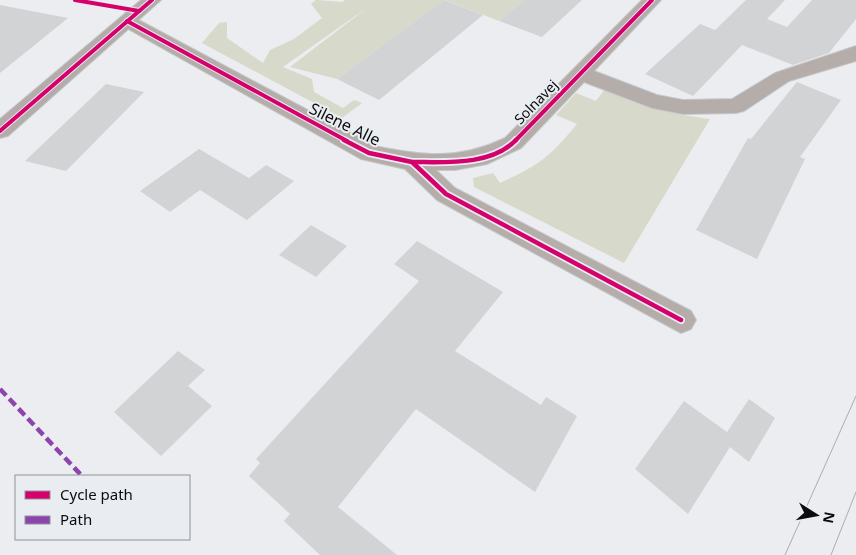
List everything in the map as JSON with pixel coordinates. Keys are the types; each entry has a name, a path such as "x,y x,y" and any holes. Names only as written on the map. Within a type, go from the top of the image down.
{"street":[{"path":"0,131 152,0"},
{"name":"Solnavej","path":"412,162 454,162 487,156 513,143 649,1"},
{"name":"Silene Alle","path":"127,22 369,153 412,162"},
{"name":"Solnavej","path":"580,74 652,101 683,106 736,106 782,77 854,55 856,52"},
{"path":"412,162 446,194 680,320"}],"shaded area":[{"path":"316,0 342,2 345,0 444,0 337,79 290,67 368,7 283,67 312,79 314,92 343,108 354,100 362,103 342,118 202,43 219,23 227,22 227,38 263,63 270,50 294,39 322,18 311,4"},
{"path":"445,0 524,0 499,21"},
{"path":"605,89 631,101 656,109 710,119 624,263 474,187 473,178 493,173 500,183 543,160 577,124 556,115 576,93 596,101"}],"building":[{"path":"444,0 483,15 379,100 337,79"},
{"path":"524,0 582,0 542,37 499,21"},
{"path":"746,0 785,0 767,19 787,27 812,0 856,0 856,19 829,53 793,65 742,45 693,96 645,74 700,24 715,30"},
{"path":"0,5 68,18 0,73"},
{"path":"797,82 841,100 800,157 805,159 757,259 696,230 748,138 751,139"},
{"path":"106,84 144,92 66,171 25,161"},
{"path":"199,149 249,178 266,165 294,181 247,220 200,190 170,212 140,191"},
{"path":"311,225 347,246 316,277 279,255"},
{"path":"417,241 503,292 455,351 541,405 546,397 577,416 535,492 416,409 338,507 397,555 320,555 284,521 290,514 249,476 260,463 256,459 419,281 394,264"},
{"path":"178,351 205,370 188,386 212,406 161,456 114,412"},
{"path":"749,399 775,418 749,462 730,447 688,514 635,469 684,401 727,432"}],"tram line":[{"path":"785,555 856,396"},
{"path":"831,555 856,492"}],"marked path":[{"path":"0,389 81,475"}],"cycle path":[{"path":"75,0 139,11"},
{"path":"0,131 152,0"},
{"path":"412,162 455,162 487,156 513,143 652,0"},
{"path":"127,21 369,153 412,162 446,194 681,320"}]}
